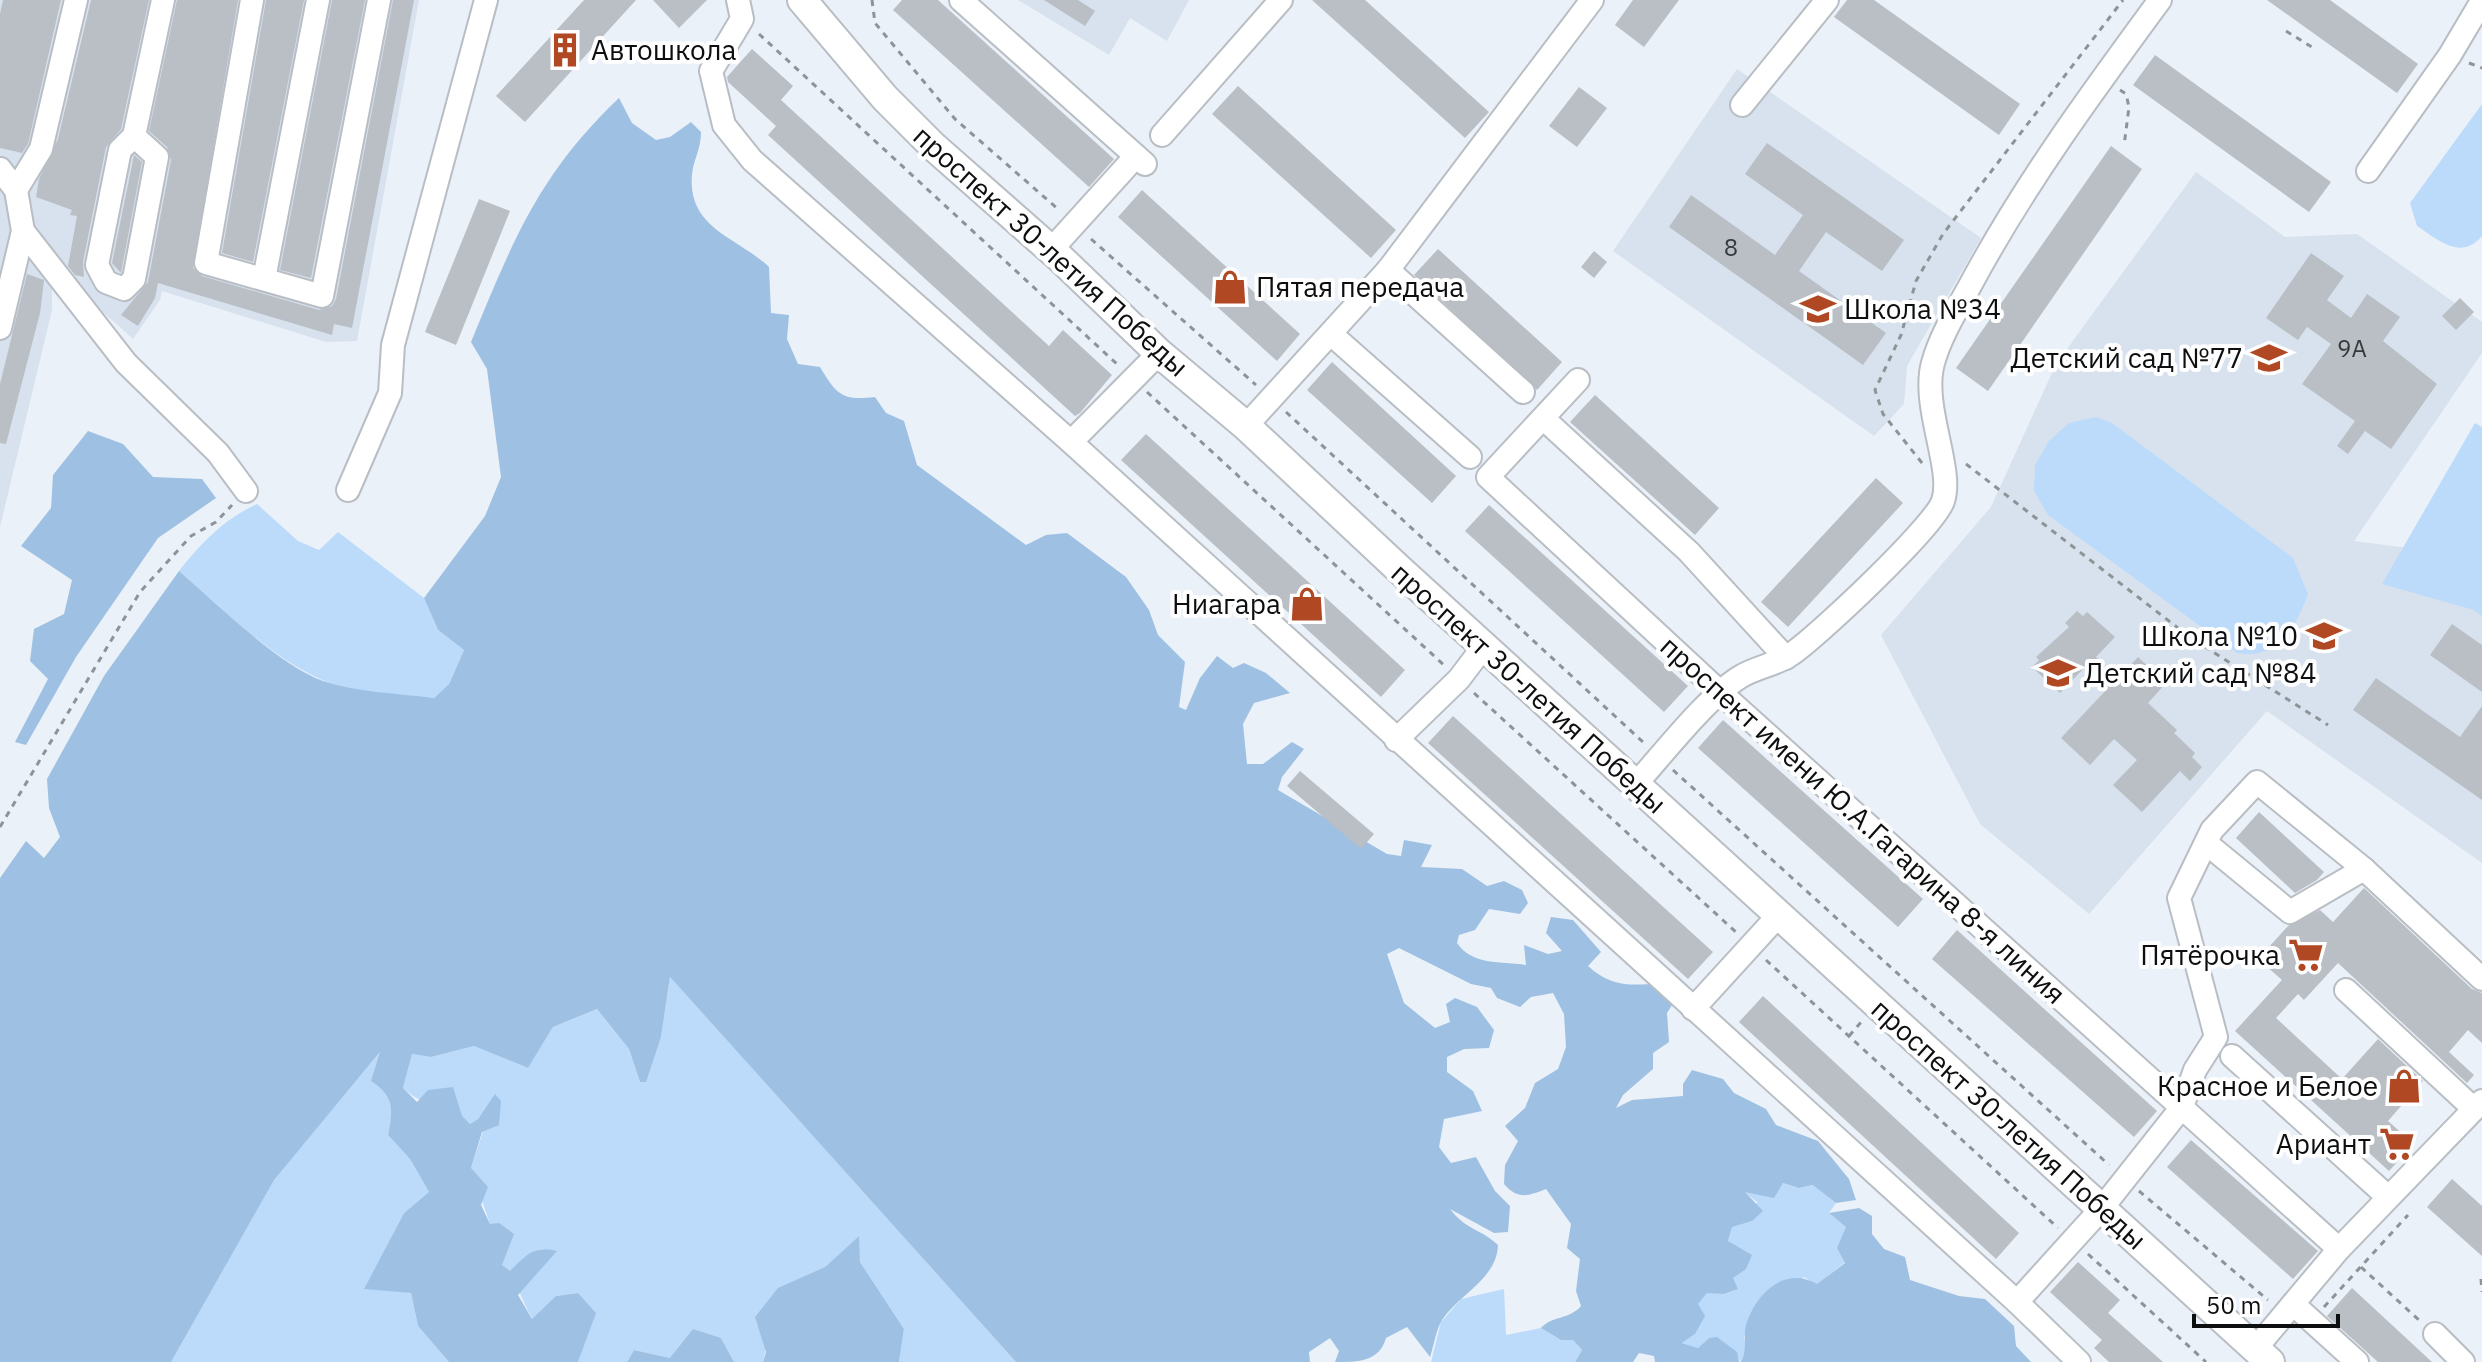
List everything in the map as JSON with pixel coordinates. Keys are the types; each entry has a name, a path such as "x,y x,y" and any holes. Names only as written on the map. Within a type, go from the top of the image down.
{"main road":[{"name":"проспект 30-летия Победы","path":"804,1 894,107 1159,353 1246,426 1778,916 2263,1355"}],"street":[{"path":"16,190 41,149 76,0"},
{"path":"134,136 157,157 134,279 124,289 106,282 97,265 120,150 134,136 163,0"},
{"path":"252,0 206,263 322,296 379,0"},
{"path":"264,279 318,0"},
{"path":"348,490 390,393 393,345 486,0"},
{"path":"738,0 742,19 711,71 724,125 752,160 1071,442 2017,1302 2079,1362"},
{"path":"961,0 1141,160 1051,250"},
{"path":"1162,135 1281,0"},
{"path":"1246,426 1388,270 1592,0"},
{"path":"1742,105 1827,0"},
{"path":"1635,785 1721,693 1741,676 1786,658 1811,640 1925,527 1943,500 1942,465 1930,399 1932,367 1940,342 1995,240 2080,109 2160,0"},
{"path":"2368,171 2450,55 2482,1"},
{"path":"0,169 16,190 23,231 0,328"},
{"path":"23,231 126,363 218,453 246,491"},
{"path":"1388,270 1523,392"},
{"path":"1331,334 1470,457"},
{"path":"1071,442 1159,353"},
{"name":"проспект имени Ю.А.Гагарина 8-я линия","path":"1578,380 1545,420 1488,477 1721,693 2339,1249"},
{"path":"1545,420 1689,552 1786,658"},
{"path":"1396,740 1459,679 1484,646"},
{"path":"2017,1302 2102,1208 2182,1107 2195,1070 2216,1037 2179,898 2212,830 2257,782 2364,869 2482,979"},
{"path":"2206,843 2290,912 2364,869"},
{"path":"1693,1009 1778,916"},
{"path":"2263,1355 2287,1311 2339,1249 2478,1105 2346,990"},
{"path":"2232,1056 2388,1197"},
{"path":"2287,1311 2311,1321 2357,1362"},
{"path":"2435,1334 2463,1362"}],"path":[{"path":"872,0 875,23 955,119 1271,398 1660,758 2125,1179 2275,1306 2287,1311"},
{"path":"1927,468 1912,455 1883,414 1875,390 1901,335 1916,281 1943,234 2123,0"},
{"path":"2286,31 2315,49"},
{"path":"2124,146 2129,107"},
{"path":"1966,464 2191,638 2328,725"},
{"path":"0,827 140,592 191,536 216,522 246,491"},
{"path":"2311,1321 2408,1215"},
{"path":"2361,1267 2435,1334"},
{"path":"2481,1279 2482,1292"}],"shaded area":[{"path":"0,0 419,0 357,341 326,342 162,291 160,300 133,339 52,266 52,310 0,527"},
{"path":"1018,0 1189,0 1167,41 1130,18 1109,55"},
{"name":"Школа №34","path":"1737,69 1981,238 1907,366 1904,404 1874,436 1613,251"},
{"path":"619,98 632,123 656,140 670,137 691,122 701,132 692,175 698,208 717,230 769,267 771,313 789,315 787,339 798,364 820,367 836,390 848,397 875,397 886,413 904,421 917,465 1026,545 1046,535 1067,533 1126,577 1149,610 1158,635 1185,662 1179,707 1186,710 1200,678 1217,656 1233,668 1244,663 1266,673 1290,693 1254,703 1243,724 1247,764 1263,764 1292,742 1304,749 1282,777 1278,790 1387,854 1401,856 1404,840 1432,845 1421,867 1462,869 1487,886 1504,881 1522,890 1528,903 1520,914 1489,909 1475,930 1459,935 1457,943 1471,956 1526,965 1524,945 1548,954 1562,951 1546,933 1551,917 1573,920 1601,952 1588,966 1595,972 1617,982 1650,984 1674,1002 1667,1013 1669,1042 1653,1053 1653,1069 1623,1095 1616,1108 1632,1100 1683,1096 1683,1084 1692,1070 1723,1079 1734,1093 1766,1109 1776,1125 1818,1141 1849,1179 1856,1200 1836,1203 1813,1185 1799,1188 1783,1183 1774,1198 1745,1192 1763,1211 1752,1221 1732,1227 1728,1241 1752,1255 1746,1269 1733,1278 1738,1289 1723,1294 1707,1293 1698,1304 1705,1316 1695,1334 1682,1343 1698,1348 1709,1338 1717,1337 1737,1352 1739,1362 1655,1362 1654,1356 1639,1353 1633,1362 1575,1362 1582,1350 1573,1340 1561,1340 1541,1328 1581,1306 1576,1291 1580,1259 1567,1248 1571,1224 1546,1189 1524,1195 1514,1193 1504,1184 1505,1165 1518,1141 1505,1126 1525,1108 1535,1083 1558,1069 1566,1047 1564,1014 1553,993 1531,997 1520,1007 1497,998 1491,988 1471,984 1399,948 1387,954 1404,1003 1435,1028 1450,1022 1446,1004 1455,998 1477,1007 1494,1030 1489,1048 1464,1049 1447,1057 1447,1072 1473,1091 1482,1111 1444,1119 1439,1147 1451,1163 1476,1157 1495,1191 1510,1206 1508,1232 1494,1233 1450,1209 1462,1222 1498,1245 1496,1257 1484,1277 1442,1320 1430,1357 1407,1327 1386,1338 1373,1356 1352,1362 1335,1362 1339,1351 1330,1338 1309,1352 1310,1362 1016,1362 670,977 661,1037 646,1082 640,1082 629,1049 597,1009 553,1027 528,1068 474,1046 431,1057 412,1054 403,1088 417,1102 428,1090 453,1087 462,1116 470,1124 478,1119 495,1094 501,1101 499,1125 482,1132 471,1168 488,1187 481,1205 490,1224 499,1223 514,1234 502,1265 510,1271 536,1251 557,1251 518,1295 532,1319 556,1296 578,1293 596,1313 578,1362 449,1362 418,1326 411,1293 364,1289 404,1213 429,1192 410,1159 388,1135 390,1104 384,1092 371,1081 380,1052 274,1180 171,1362 0,1362 0,878 26,841 44,858 60,837 49,808 47,779 104,676 179,571 268,647 305,673 323,681 364,690 434,698 449,684 464,650 438,630 424,598 485,516 501,477 487,369 471,342 530,211 568,154"},
{"path":"2482,104 2482,236 2466,247 2458,248 2441,242 2417,226 2410,203"},
{"path":"2196,172 2285,237 2357,234 2482,322 2482,353 2354,541 2477,557 2482,561 2482,863 2267,711 2089,914 1980,824 1881,635 1991,507 2056,364"},
{"path":"2096,417 2112,423 2293,558 2308,594 2291,630 2274,647 2264,652 2237,653 2048,515 2034,491 2035,465 2049,441 2069,423"},
{"path":"2475,423 2482,427 2482,616 2474,610 2382,584"},
{"path":"88,431 123,444 153,477 202,479 216,498 158,538 76,657 26,745 15,742 48,679 30,661 34,629 64,614 72,580 21,546 51,508 53,475"},
{"path":"257,504 298,541 319,550 338,532 424,598 438,630 464,650 449,684 434,698 361,691 320,679 264,644 179,571 214,533"},
{"path":"670,977 1016,1362 899,1362 904,1329 860,1262 858,1237 825,1267 778,1289 763,1362 734,1362 721,1338 670,1358 634,1350 627,1362 578,1362 595,1313 578,1293 556,1296 533,1320 515,1283 502,1265 507,1247 490,1224 471,1168 495,1095 478,1119 470,1124 455,1113 420,1100 403,1088 412,1054 431,1057 474,1046 528,1068 553,1027 597,1009 629,1049 640,1082 661,1037"},
{"path":"382,1050 386,1090 393,1108 388,1135 410,1159 429,1192 404,1213 365,1288 411,1293 418,1326 449,1362 171,1362 274,1179"},
{"path":"1783,1183 1799,1188 1814,1185 1836,1203 1829,1213 1847,1227 1845,1262 1817,1285 1804,1277 1744,1336 1747,1353 1741,1362 1715,1338 1709,1338 1698,1348 1682,1343 1695,1334 1698,1304 1707,1292 1723,1294 1733,1278 1739,1251 1728,1241 1732,1226 1752,1221 1757,1202 1743,1191 1774,1197"},
{"path":"1859,1208 1872,1216 1872,1234 1884,1249 1905,1257 1910,1280 1959,1296 1985,1299 2014,1326 2016,1346 2031,1362 1741,1362 1746,1325 1760,1298 1767,1290 1785,1280 1806,1279 1817,1284 1845,1263 1837,1248 1846,1227 1829,1213"},
{"path":"859,1236 860,1262 904,1329 899,1362 763,1362 766,1352 755,1317 778,1288 825,1267"},
{"path":"1504,1289 1506,1335 1541,1328 1561,1340 1573,1340 1582,1350 1575,1362 1431,1362 1441,1322 1461,1299"},
{"path":"693,1329 721,1338 734,1362 627,1362 634,1350 670,1358"}],"building":[{"path":"3,0 61,0 28,144 22,153 0,148 0,14"},
{"path":"91,0 149,0 121,129 106,147 83,262 84,277 75,275 68,266 77,216 70,215 72,210 36,197 39,179 58,139"},
{"path":"177,0 238,0 193,268 202,276 319,310 332,306 336,299 393,0 414,0 352,328 334,324 332,335 158,283 155,298 138,326 121,315 148,282 171,160 167,147 149,131"},
{"path":"266,0 304,0 253,262 222,253"},
{"path":"332,0 365,0 311,278 280,270"},
{"name":"Автошкола","path":"584,0 636,0 525,122 496,96"},
{"path":"653,0 707,0 679,28"},
{"path":"902,0 938,0 1114,159 1089,187 893,10"},
{"path":"1044,0 1078,0 1095,11 1085,26"},
{"path":"1312,0 1365,0 1489,112 1465,138"},
{"path":"1633,0 1679,0 1644,47 1615,25"},
{"path":"1847,0 1874,0 2020,104 1999,135 1834,17"},
{"path":"2267,0 2330,0 2418,64 2397,93"},
{"path":"752,49 793,86 781,100 1049,346 1063,330 1112,375 1080,413 1075,416 768,135 776,126 728,82 727,77"},
{"path":"2155,55 2331,182 2309,212 2133,85"},
{"path":"1238,86 1396,230 1371,258 1212,114"},
{"path":"1579,87 1607,108 1577,147 1549,126"},
{"path":"1767,143 1904,240 1882,271 1826,232 1799,271 1886,333 1863,365 1669,227 1691,195 1775,255 1803,215 1745,174"},
{"path":"2111,146 2142,169 1988,391 1956,368"},
{"path":"134,155 142,162 121,273 112,263"},
{"path":"1142,190 1300,334 1277,361 1118,217"},
{"path":"479,199 510,211 456,345 425,332"},
{"path":"1438,249 1562,362 1537,390 1414,275"},
{"path":"1594,251 1607,262 1594,278 1581,267"},
{"path":"2311,253 2344,276 2327,300 2351,318 2367,294 2400,317 2383,341 2437,384 2391,449 2365,431 2348,454 2337,446 2355,421 2302,384 2331,344 2307,327 2298,340 2266,318"},
{"path":"27,274 44,280 40,313 6,444 0,443 0,384"},
{"path":"2460,298 2474,312 2456,330 2442,316"},
{"path":"1332,362 1456,476 1432,503 1307,390"},
{"path":"1595,395 1719,508 1695,535 1570,422"},
{"path":"1146,434 1405,670 1381,697 1121,460"},
{"path":"1876,478 1903,503 1788,627 1761,602"},
{"path":"1489,505 1688,686 1664,712 1465,531"},
{"path":"2077,611 2083,616 2087,612 2115,637 2096,657 2119,678 2138,657 2166,683 2148,703 2177,730 2174,733 2195,753 2192,757 2202,767 2190,781 2180,771 2142,812 2113,785 2137,760 2114,739 2090,765 2061,738 2108,688 2085,667 2060,693 2032,667 2039,660 2036,657 2069,627 2065,623"},
{"path":"2452,624 2482,645 2482,692 2430,655"},
{"path":"2376,678 2460,737 2482,706 2482,800 2353,710"},
{"path":"1453,716 1713,952 1688,979 1428,743"},
{"path":"1723,720 1923,899 1898,927 1698,748"},
{"path":"1300,771 1374,834 1361,849 1287,786"},
{"path":"2259,812 2324,872 2317,880 2295,893 2236,838"},
{"path":"2364,888 2472,989 2482,993 2482,1043 2468,1030 2449,1052 2474,1075 2467,1083 2338,963 2304,1000 2298,994 2276,1018 2342,1079 2378,1039 2423,1081 2388,1121 2414,1144 2389,1171 2235,1031 2282,980 2258,959 2288,926 2320,910 2333,922"},
{"path":"1957,930 2157,1111 2134,1137 1932,959"},
{"path":"1763,996 2019,1233 1996,1259 1739,1022"},
{"path":"2191,1140 2318,1251 2293,1279 2167,1167"},
{"path":"2452,1179 2482,1206 2482,1256 2427,1207"},
{"path":"2078,1262 2120,1300 2108,1313 2163,1362 2109,1362 2094,1348 2102,1340 2050,1292"},
{"path":"2352,1288 2432,1362 2378,1362 2327,1316"}],"place":[{"name":"Автошкола","path":"565,50"},
{"name":"Пятая передача","path":"1230,287"},
{"name":"Школа №34","path":"1818,309"},
{"name":"Детский сад №77","path":"2269,358"},
{"name":"Ниагара","path":"1307,604"},
{"name":"Школа №10","path":"2324,636"},
{"name":"Детский сад №84","path":"2058,673"},
{"name":"Пятёрочка","path":"2306,955"},
{"name":"Красное и Белое","path":"2404,1086"},
{"name":"Ариант","path":"2397,1144"}]}
